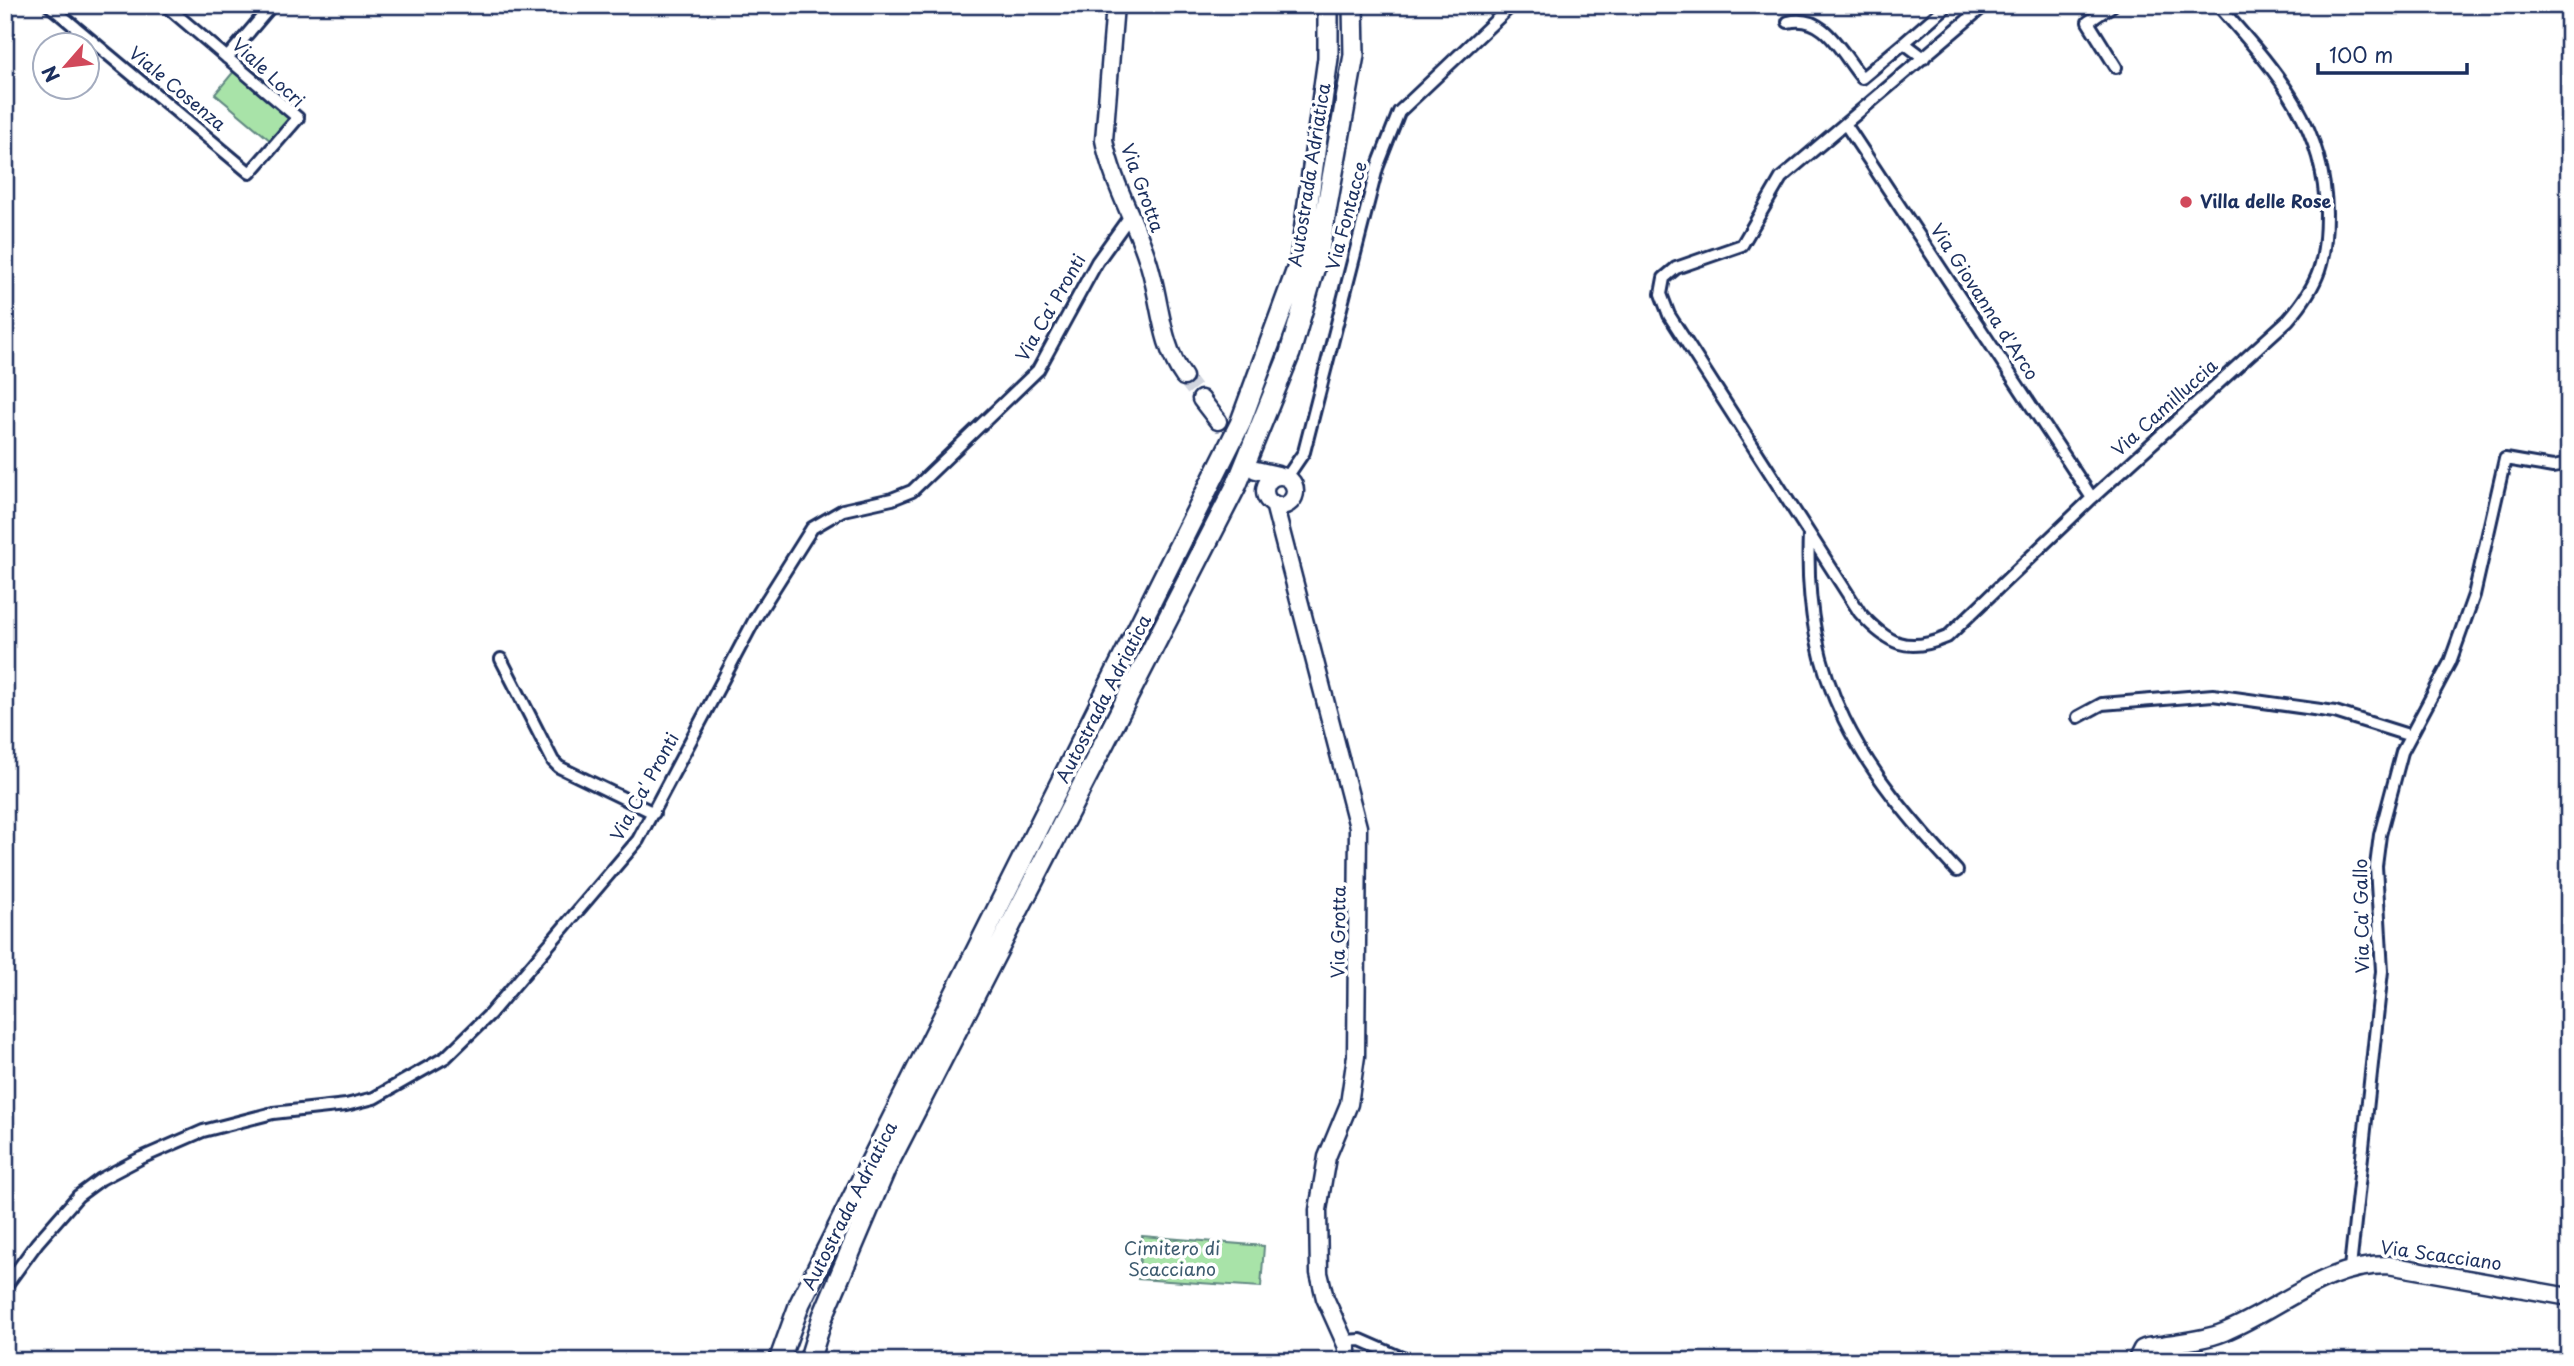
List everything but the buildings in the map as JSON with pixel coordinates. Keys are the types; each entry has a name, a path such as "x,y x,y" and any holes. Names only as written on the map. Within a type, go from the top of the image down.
{"highway":[{"name":"Autostrada Adriatica","path":"779,1361 800,1303 1240,424 1300,261 1328,58 1328,5"},
{"name":"Autostrada Adriatica","path":"810,1361 823,1316 885,1171 1237,484 1258,437 1290,353 1318,256 1354,55 1353,5"}],"street":[{"name":"Viale Cosenza","path":"48,5 250,173"},
{"name":"Viale Locri","path":"165,5 298,118 250,173"},
{"path":"227,58 272,5"},
{"name":"Via Grotta","path":"1115,5 1104,140 1108,160 1147,258 1168,348 1184,377"},
{"name":"Via Fontacce","path":"1282,476 1304,452 1377,168 1399,112 1512,5"},
{"path":"1788,22 1800,19 1816,23 1862,78 1948,5"},
{"name":"Via Camilluccia","path":"1985,5 1781,178 1742,245 1676,268 1664,278 1661,294 1669,315 1860,613 1879,634 1898,642 1923,647 1947,637 2092,498 2288,320 2309,296 2323,266 2326,189 2316,143 2293,97 2275,71 2218,5"},
{"path":"2113,5 2088,22 2116,67"},
{"path":"1904,43 1924,58"},
{"name":"Via Giovanna d'Arco","path":"1846,125 2092,498"},
{"name":"Via Ca' Pronti","path":"5,1287 37,1243 78,1196 101,1179 131,1163 203,1131 274,1113 346,1105 374,1098 446,1056 490,1014 638,840 756,617 799,545 825,518 912,491 1028,382 1049,352 1097,262 1130,216"},
{"path":"1201,399 1218,421"},
{"name":"Via Ca' Gallo","path":"2350,1268 2382,971 2376,866 2387,802 2409,735 2433,697 2450,662 2474,595 2505,459 2553,467 2569,464"},
{"path":"1282,476 1294,483 1294,497 1284,506 1274,505 1267,497 1266,487 1270,479 1282,476"},
{"name":"Via Grotta","path":"1274,505 1358,827 1356,1056 1349,1104 1327,1157 1318,1210 1320,1273 1325,1298 1344,1341 1347,1361"},
{"path":"1809,534 1807,577 1812,622 1823,669 1839,716 1870,768 1892,798 1957,872"},
{"path":"501,659 553,761 654,813"},
{"path":"2078,717 2102,704 2213,695 2336,712 2409,735"},
{"name":"Via Scacciano","path":"2136,1360 2143,1349 2224,1332 2350,1268 2388,1265 2569,1297"},
{"name":"Via Scacciano","path":"2154,1346 2164,1350 2171,1361 2176,1353 2197,1339"},
{"path":"1344,1341 1361,1340 1409,1361"}],"green space":[{"path":"235,70 291,117 271,141 215,94"},
{"name":"Cimitero di Scacciano","path":"1142,1236 1264,1246 1261,1287 1138,1279"}],"tunnel":[{"path":"1184,377 1201,399"}],"place":[{"name":"Villa delle Rose","path":"2186,202"}]}
